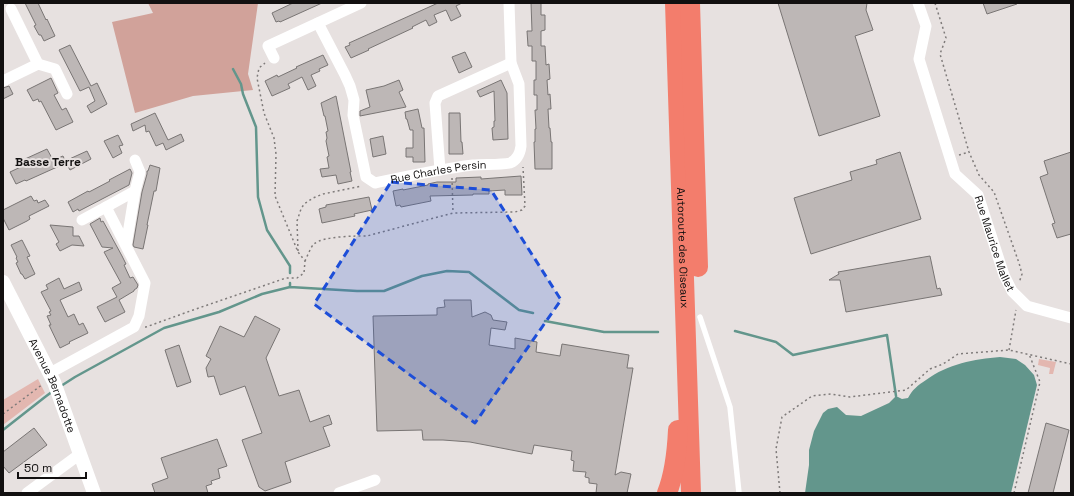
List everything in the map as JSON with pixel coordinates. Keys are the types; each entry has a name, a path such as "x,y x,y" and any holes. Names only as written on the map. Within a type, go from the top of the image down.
{"highway":[{"name":"Autoroute des Oiseaux","path":"675,3 691,493"},
{"name":"Autoroute des Oiseaux","path":"690,3 705,493"},
{"path":"668,493 676,454 684,256"}],"street":[{"path":"274,58 268,46 361,3"},
{"path":"509,3 511,62 519,84 521,146 518,156"},
{"name":"Rue Maurice Mallet","path":"918,3 926,26 919,59 955,174 978,195 1004,275 1012,291 1027,306 1071,318"},
{"path":"11,9 38,64 55,70 67,94"},
{"name":"Rue Charles Persin","path":"318,23 350,86 354,100 353,115 366,177 375,183 452,168 509,163 515,160 518,156"},
{"path":"440,170 435,103 438,96 511,62"},
{"path":"3,81 38,64"},
{"path":"126,246 140,172 135,160"},
{"path":"82,220 135,192"},
{"path":"54,381 134,327 139,316 144,283 106,207"},
{"name":"Avenue Bernadotte","path":"3,282 54,381 94,493"},
{"path":"27,493 80,454"},
{"path":"338,493 375,480"}],"lane":[{"path":"700,316 730,407 739,493"}],"path":[{"path":"936,3 946,38 940,54 969,152 978,175 994,192 1022,274 1018,286 1018,297 1009,350"},
{"path":"274,58 259,68 257,78 264,113 274,138 276,154 275,196 298,252 305,261"},
{"path":"136,323 146,327 286,278 297,278 304,273 305,261 314,244 325,239 367,236 453,213 515,212 522,210 525,206 523,166 518,156"},
{"path":"452,168 453,213"},
{"path":"298,252 297,221 304,204 323,194 375,183"},
{"path":"780,493 776,449 782,417 812,396 831,394 850,397 906,390 930,368 943,364 958,354 1009,350 1071,364"},
{"path":"1014,493 1040,382 1029,354"},
{"path":"3,414 36,391 54,381"}],"highlighted area":[{"path":"391,182 491,190 561,300 475,423 314,304"}],"shaded area":[{"path":"148,3 258,3 248,74 253,90 193,96 135,113 112,22 153,13"},
{"path":"1000,357 1016,359 1025,365 1034,375 1037,385 1011,493 805,493 809,465 809,450 814,431 823,413 828,409 837,407 846,415 861,416 889,403 896,396 902,399 908,398 918,386 934,374 952,366 981,359"},
{"path":"1039,359 1056,362 1053,374 1049,374 1050,368 1038,365"},
{"path":"38,379 45,393 3,425 3,400"}],"building":[{"path":"25,3 38,3 55,36 44,41 34,26 36,25"},
{"path":"293,3 322,3 280,22 276,22 272,13"},
{"path":"438,3 462,3 456,6 461,16 451,21 446,10 434,15 437,22 429,26 426,20 412,27 413,28 351,58 345,47 350,45 349,43"},
{"path":"531,3 541,3 541,15 545,15 545,30 541,31 541,46 545,46 546,65 549,64 550,79 547,80 551,109 548,109 549,128 552,142 552,169 535,169 534,142 537,95 534,95 534,80 536,80 536,61 532,61 532,46 528,46 527,31 532,31"},
{"path":"778,3 867,3 866,10 873,30 855,36 880,116 819,136"},
{"path":"983,3 1017,3 1017,4 987,14"},
{"path":"70,45 91,86 97,83 107,104 91,113 87,106 95,101 89,87 80,91 59,50"},
{"path":"465,52 472,67 459,73 452,57"},
{"path":"323,55 328,65 311,75 316,86 308,90 302,77 288,84 290,88 272,96 265,81 277,75 278,77"},
{"path":"51,78 58,93 54,95 62,110 66,108 73,122 56,130 41,101 39,102 38,99 33,101 27,90"},
{"path":"399,80 403,90 399,92 406,107 360,116 360,111 370,107 366,90 384,86"},
{"path":"501,80 507,93 508,139 493,140 492,128 494,127 495,121 494,91 480,97 477,91"},
{"path":"9,86 13,94 3,99 3,88"},
{"path":"336,96 352,181 338,184 336,175 322,177 320,169 329,168 327,157 329,156 326,141 326,132 328,131 321,103"},
{"path":"418,109 422,128 424,128 425,162 413,162 413,157 406,157 406,148 413,148 413,130 410,130 405,112"},
{"path":"155,113 168,140 181,134 184,141 166,150 163,143 156,146 149,131 146,132 145,125 133,131 131,124"},
{"path":"449,113 460,113 463,154 449,154"},
{"path":"118,135 123,145 119,146 122,153 113,158 104,141"},
{"path":"383,136 386,154 373,157 370,139"},
{"path":"47,149 53,160 63,156 66,163 16,184 10,172 27,164 25,159"},
{"path":"87,151 91,159 70,170 65,161"},
{"path":"900,152 921,219 811,254 794,198 852,180 850,172 877,164 876,160"},
{"path":"1071,152 1071,234 1057,238 1052,224 1055,223 1040,177 1048,174 1044,161"},
{"path":"150,165 160,168 143,249 134,247 133,245 142,192"},
{"path":"130,169 132,173 129,185 79,211 78,209 73,212 68,202"},
{"path":"521,176 522,195 505,195 505,190 489,191 489,194 430,196 431,201 401,207 400,205 396,206 393,191 437,182 456,182 456,178 481,177 481,179"},
{"path":"31,196 34,201 37,200 38,203 45,200 49,206 29,216 30,219 9,230 3,218 3,210"},
{"path":"369,197 372,210 354,214 355,216 322,223 319,209 326,207 326,205"},
{"path":"100,218 126,264 124,265 130,278 133,277 138,285 134,291 119,300 125,312 105,322 97,307 117,297 112,288 121,283 104,252 113,248 102,247 90,224"},
{"path":"50,225 73,227 73,236 79,236 84,246 72,245 60,251 56,244 59,242"},
{"path":"22,240 30,256 27,257 35,274 25,279 16,263 18,262 17,257 11,245"},
{"path":"930,256 937,289 940,288 942,295 846,312 840,280 829,280 839,274 838,272"},
{"path":"59,278 64,289 79,282 82,290 60,300 68,317 74,314 79,325 83,323 88,333 60,348 49,325 51,325 47,316 51,315 49,312 51,311 41,292 48,289 46,285"},
{"path":"444,300 471,300 472,317 485,312 491,315 493,320 507,322 505,330 491,328 489,345 515,349 515,338 537,342 536,352 560,356 562,344 629,355 627,368 633,368 615,475 621,472 631,474 627,493 596,493 597,484 589,483 589,478 585,477 586,472 573,471 574,461 571,460 572,451 534,445 532,454 470,442 423,440 422,430 377,431 373,316 437,315 437,308 445,307"},
{"path":"255,316 280,329 266,358 279,396 299,390 310,422 329,415 332,424 323,427 330,446 285,462 291,482 265,491 259,487 242,440 262,433 245,386 220,395 214,376 208,377 206,368 211,359 206,356 220,326 244,337"},
{"path":"179,345 191,382 177,387 165,350"},
{"path":"1046,423 1069,430 1053,493 1028,493"},
{"path":"34,428 47,445 9,473 3,466 3,452"},
{"path":"217,439 227,466 218,469 220,478 211,481 212,484 206,486 208,493 155,493 152,484 168,478 161,458"}],"waterway":[{"path":"233,69 241,84 243,94 256,127 258,197 267,230 290,266 290,273"},
{"path":"290,287 384,291 422,276 447,271 469,272 519,310 533,313"},
{"path":"61,386 164,328 219,312 262,294 290,287 290,283"},
{"path":"545,321 604,332 658,332"},
{"path":"735,331 776,342 793,355 887,335 896,396"},
{"path":"3,430 53,391"}],"district":[{"name":"Basse Terre","path":"48,162"}]}
